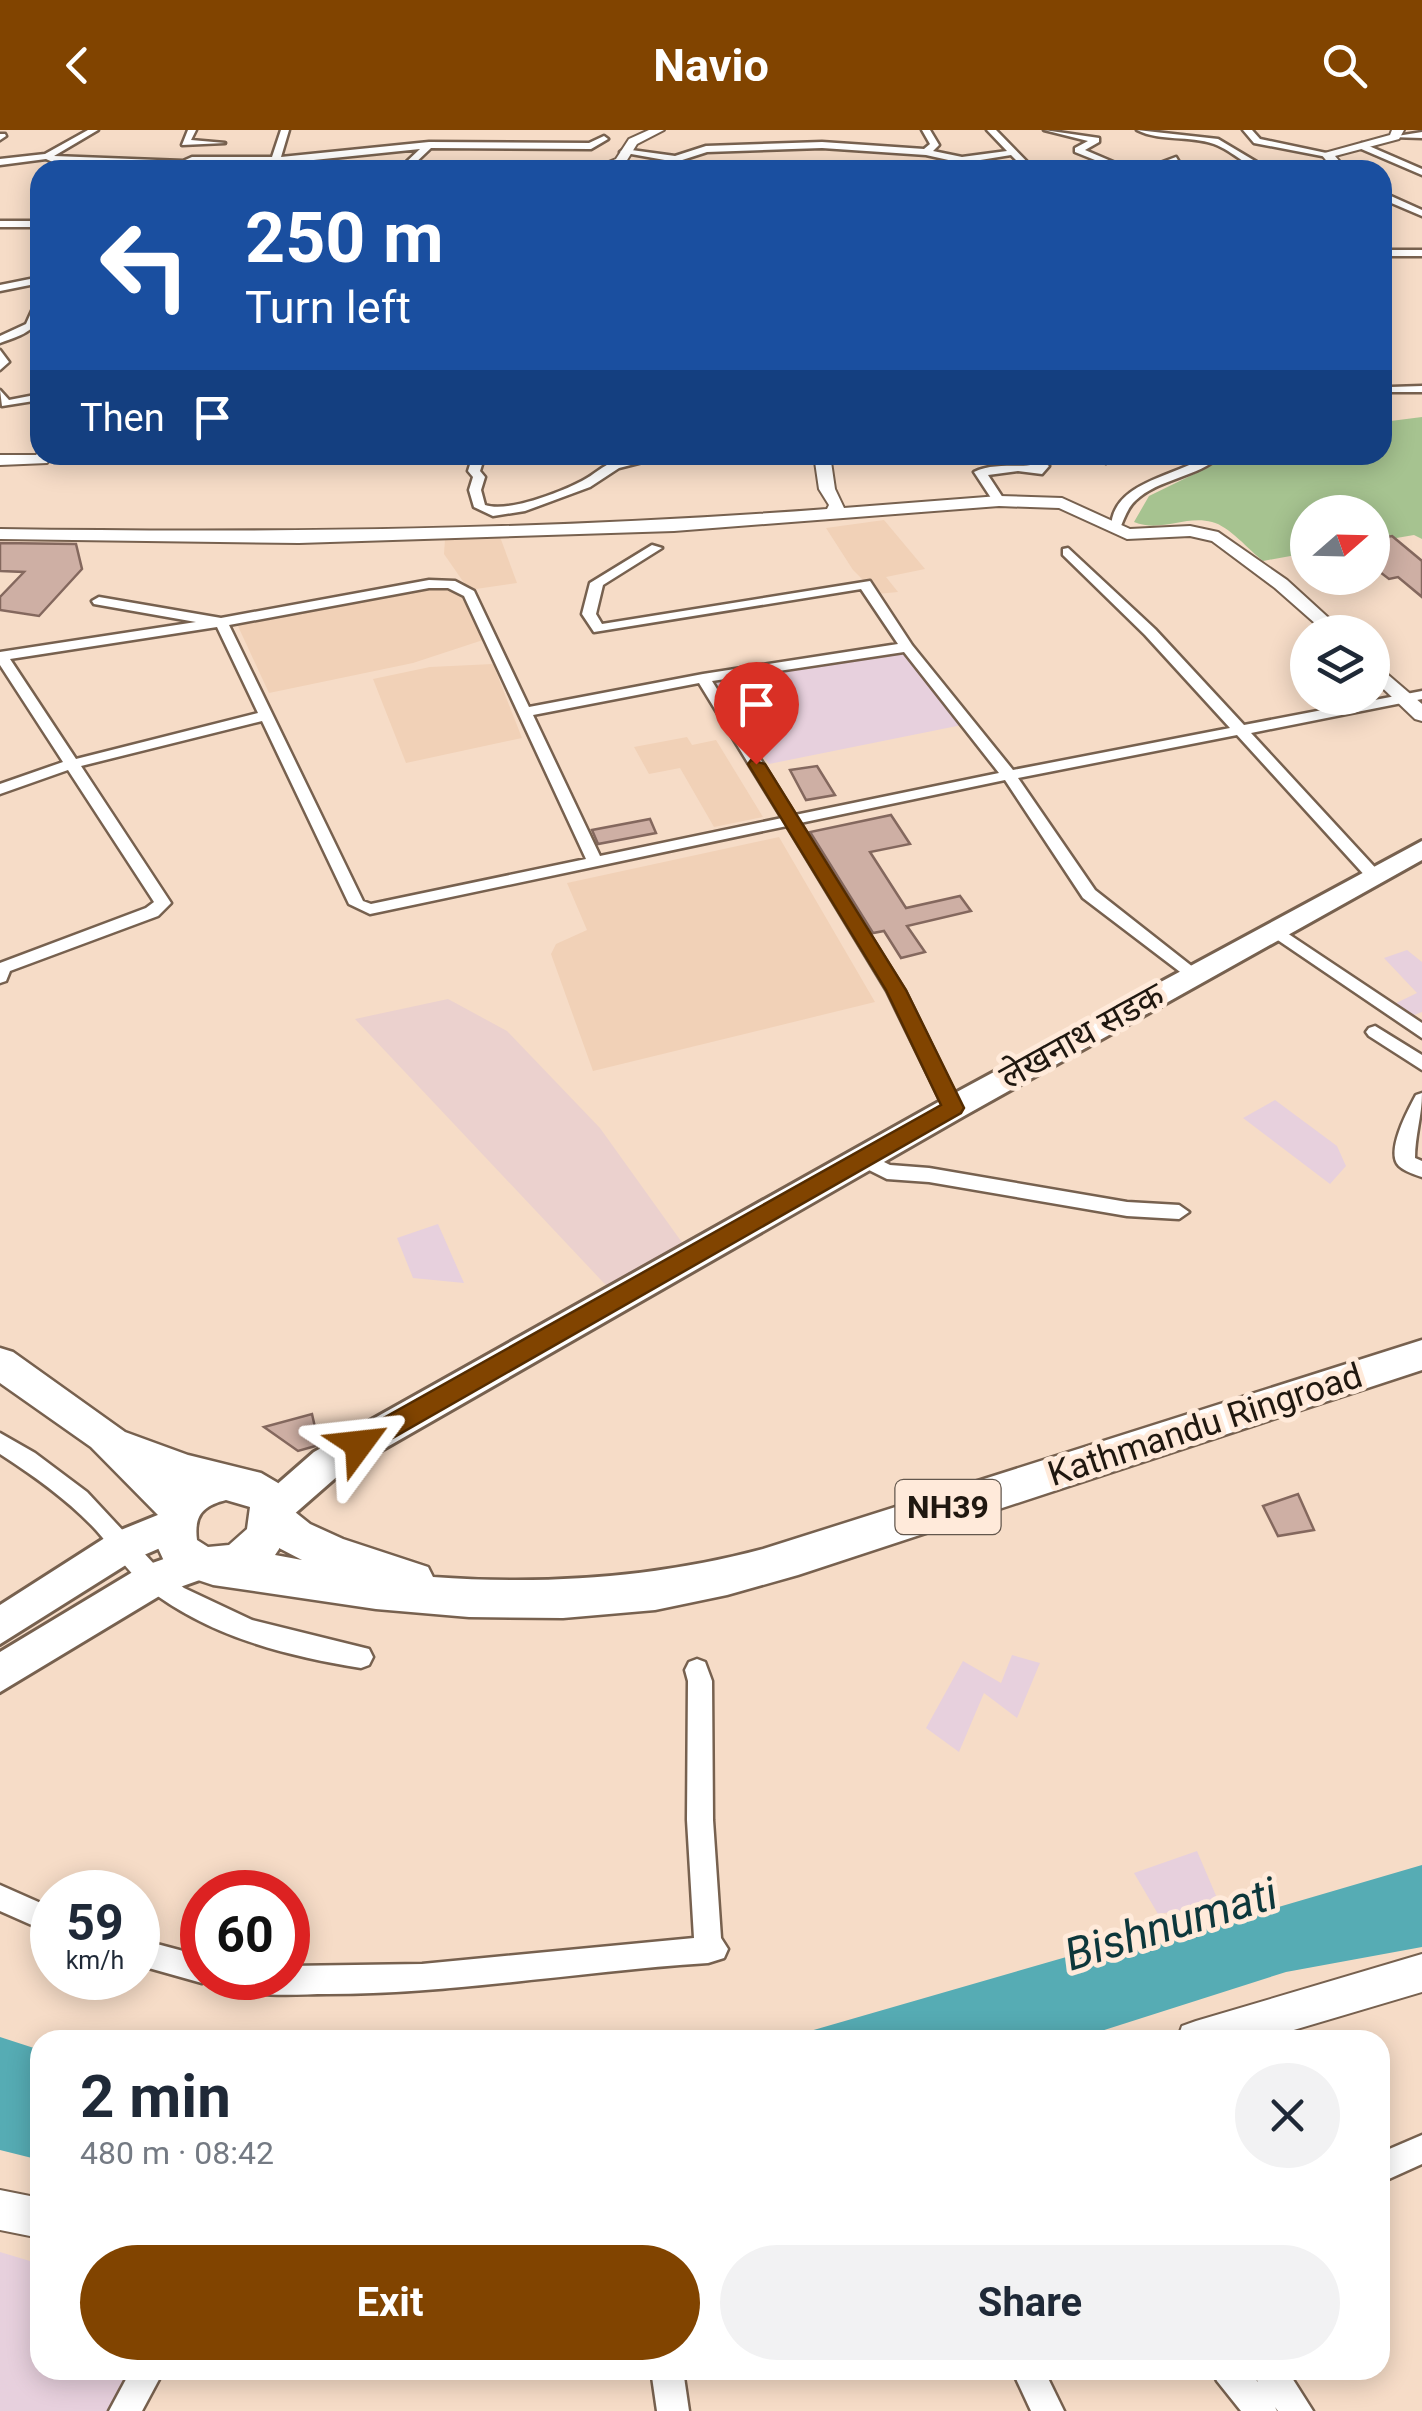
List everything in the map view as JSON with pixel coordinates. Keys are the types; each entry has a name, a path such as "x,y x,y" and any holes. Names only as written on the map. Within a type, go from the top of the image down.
{"highway":[{"name":"Kathmandu Ringroad","path":"104,1436 177,1518 178,1548 206,1565 254,1568 402,1594 607,1596 656,1591 721,1577 1422,1355"},
{"name":"Kathmandu Ringroad","path":"0,1363 104,1436 254,1498 276,1524 296,1537 462,1596"},
{"path":"177,1518 206,1487 254,1498 270,1527 254,1550 228,1564 206,1565"}],"main road":[{"name":"लेखनाथ सडक","path":"254,1498 327,1463 953,1108 1422,849"},
{"path":"0,1626 124,1546 177,1518"},
{"path":"0,1673 154,1579 206,1565"}],"street":[{"path":"0,162 46,156 94,130"},
{"path":"192,130 184,142 221,143"},
{"path":"192,160 214,160 230,130"},
{"path":"274,160 286,130"},
{"path":"622,160 658,130"},
{"path":"808,130 820,136 822,145"},
{"path":"926,130 935,145 926,152"},
{"path":"992,130 1023,160"},
{"path":"1048,130 1096,140 1078,150 1103,160"},
{"path":"1141,130 1165,138 1215,141 1248,160"},
{"path":"1247,130 1257,142 1327,154 1396,133 1422,134"},
{"path":"581,135 676,159 706,149 846,142 886,152 926,152 962,160 1016,152"},
{"path":"310,160 372,146 591,146 604,139"},
{"path":"413,160 429,145"},
{"path":"465,146 476,160"},
{"path":"1362,146 1422,172"},
{"path":"1327,154 1332,160"},
{"path":"333,160 335,155"},
{"path":"46,156 55,160"},
{"path":"1392,200 1422,213"},
{"path":"0,224 30,224"},
{"path":"1392,253 1422,253"},
{"path":"0,274 30,277"},
{"path":"0,288 30,280"},
{"path":"0,340 30,327"},
{"path":"0,353 4,362 0,367"},
{"path":"1392,390 1422,389"},
{"path":"0,393 6,404 30,399"},
{"path":"0,460 30,460"},
{"path":"476,465 474,471 479,476 475,490 480,506 493,512 520,508 586,484 615,465"},
{"path":"822,465 823,476 837,505 833,515"},
{"path":"1115,527 1118,511 1128,496 1204,465"},
{"path":"999,501 980,472 1018,467 1042,470 1043,466"},
{"path":"0,534 300,538 674,526 999,501 1062,503 1128,534 1190,531 1218,537 1316,615"},
{"path":"520,508 544,529"},
{"path":"656,548 597,583 587,617 590,623 599,629 866,584 907,647 1008,775 1089,894 1192,975"},
{"path":"1068,552 1150,632 1374,875"},
{"path":"0,976 2,968 152,912 163,903 0,656 221,622 429,584 450,584 468,594 595,860"},
{"path":"98,601 221,622"},
{"path":"221,622 357,904 370,909 1008,775 1414,696"},
{"path":"524,712 703,678 907,647"},
{"path":"703,678 896,990 953,1108"},
{"path":"1390,679 1414,696 1422,715"},
{"path":"0,788 72,764 265,716"},
{"path":"1274,930 1422,1032"},
{"path":"1376,1032 1422,1064"},
{"path":"1422,1100 1406,1136 1405,1160 1422,1170"},
{"path":"864,1159 887,1172 930,1175 1127,1209 1179,1212"},
{"path":"0,1442 44,1470 102,1520 154,1579 218,1618 322,1652 361,1658"},
{"path":"310,1980 442,1977 712,1950 700,1820 697,1670"},
{"path":"0,1898 30,1911"},
{"path":"1230,2030 1422,1973"},
{"path":"1390,2163 1422,2149"},
{"path":"0,2210 30,2216"},
{"path":"126,2411 143,2380"},
{"path":"668,2380 674,2411"},
{"path":"1033,2380 1048,2411"},
{"path":"1236,2380 1261,2411"},
{"path":"1275,2380 1297,2411"}],"shaded area":[{"path":"884,520 925,569 886,577 898,592 877,594 853,570 826,528"},
{"path":"499,534 517,583 469,590 444,554 445,539"},
{"path":"444,586 467,597 483,640 413,663 269,693 237,624"},
{"path":"896,649 915,662 962,725 769,764 707,680"},
{"path":"493,664 522,738 406,763 373,679 430,667"},
{"path":"687,737 692,745 716,740 763,817 714,827 680,768 649,774 634,747"},
{"path":"779,837 875,1002 593,1071 551,954 556,944 587,930 567,883"},
{"path":"1407,950 1422,962 1422,1012 1406,1018 1392,1005 1417,993 1384,958"},
{"path":"448,999 507,1031 600,1128 691,1255 617,1297 355,1019"},
{"path":"1275,1100 1337,1146 1346,1166 1330,1184 1243,1118"},
{"path":"438,1224 464,1283 413,1278 397,1238"},
{"path":"1012,1655 1040,1663 1017,1718 984,1693 959,1752 926,1728 963,1661 1001,1683"},
{"path":"1197,1851 1220,1905 1158,1914 1134,1873"},
{"path":"0,2252 30,2261 30,2380 148,2380 137,2411 0,2411"}],"green space":[{"path":"1422,417 1422,539 1414,535 1390,539 1390,495 1290,495 1290,556 1263,561 1232,533 1212,522 1154,526 1134,522 1149,496 1213,465 1392,465 1392,421"}],"water":[{"path":"1422,1865 1422,1947 1286,1972 1104,2030 814,2030 1108,1945 1244,1917"},
{"path":"0,2037 30,2047 30,2158 0,2150"}],"building":[{"path":"1390,536 1422,561 1422,597 1398,577 1390,579"},
{"path":"0,543 76,544 82,569 39,616 0,610 0,597 24,572 0,571"},
{"path":"817,766 835,795 806,800 790,770"},
{"path":"891,815 910,844 870,852 906,908 960,896 971,911 907,926 925,952 901,958 884,931 873,933 810,832"},
{"path":"650,819 656,833 598,844 592,830"},
{"path":"312,1414 319,1445 298,1451 264,1427"},
{"path":"1298,1494 1314,1530 1278,1536 1263,1506"}],"waterway":[{"path":"1257,2380 1279,2411"}],"route":[{"path":"359,1444 953,1108 896,990 756,764"}],"water label":[{"name":"Bishnumati","path":"1171,1924"}]}
